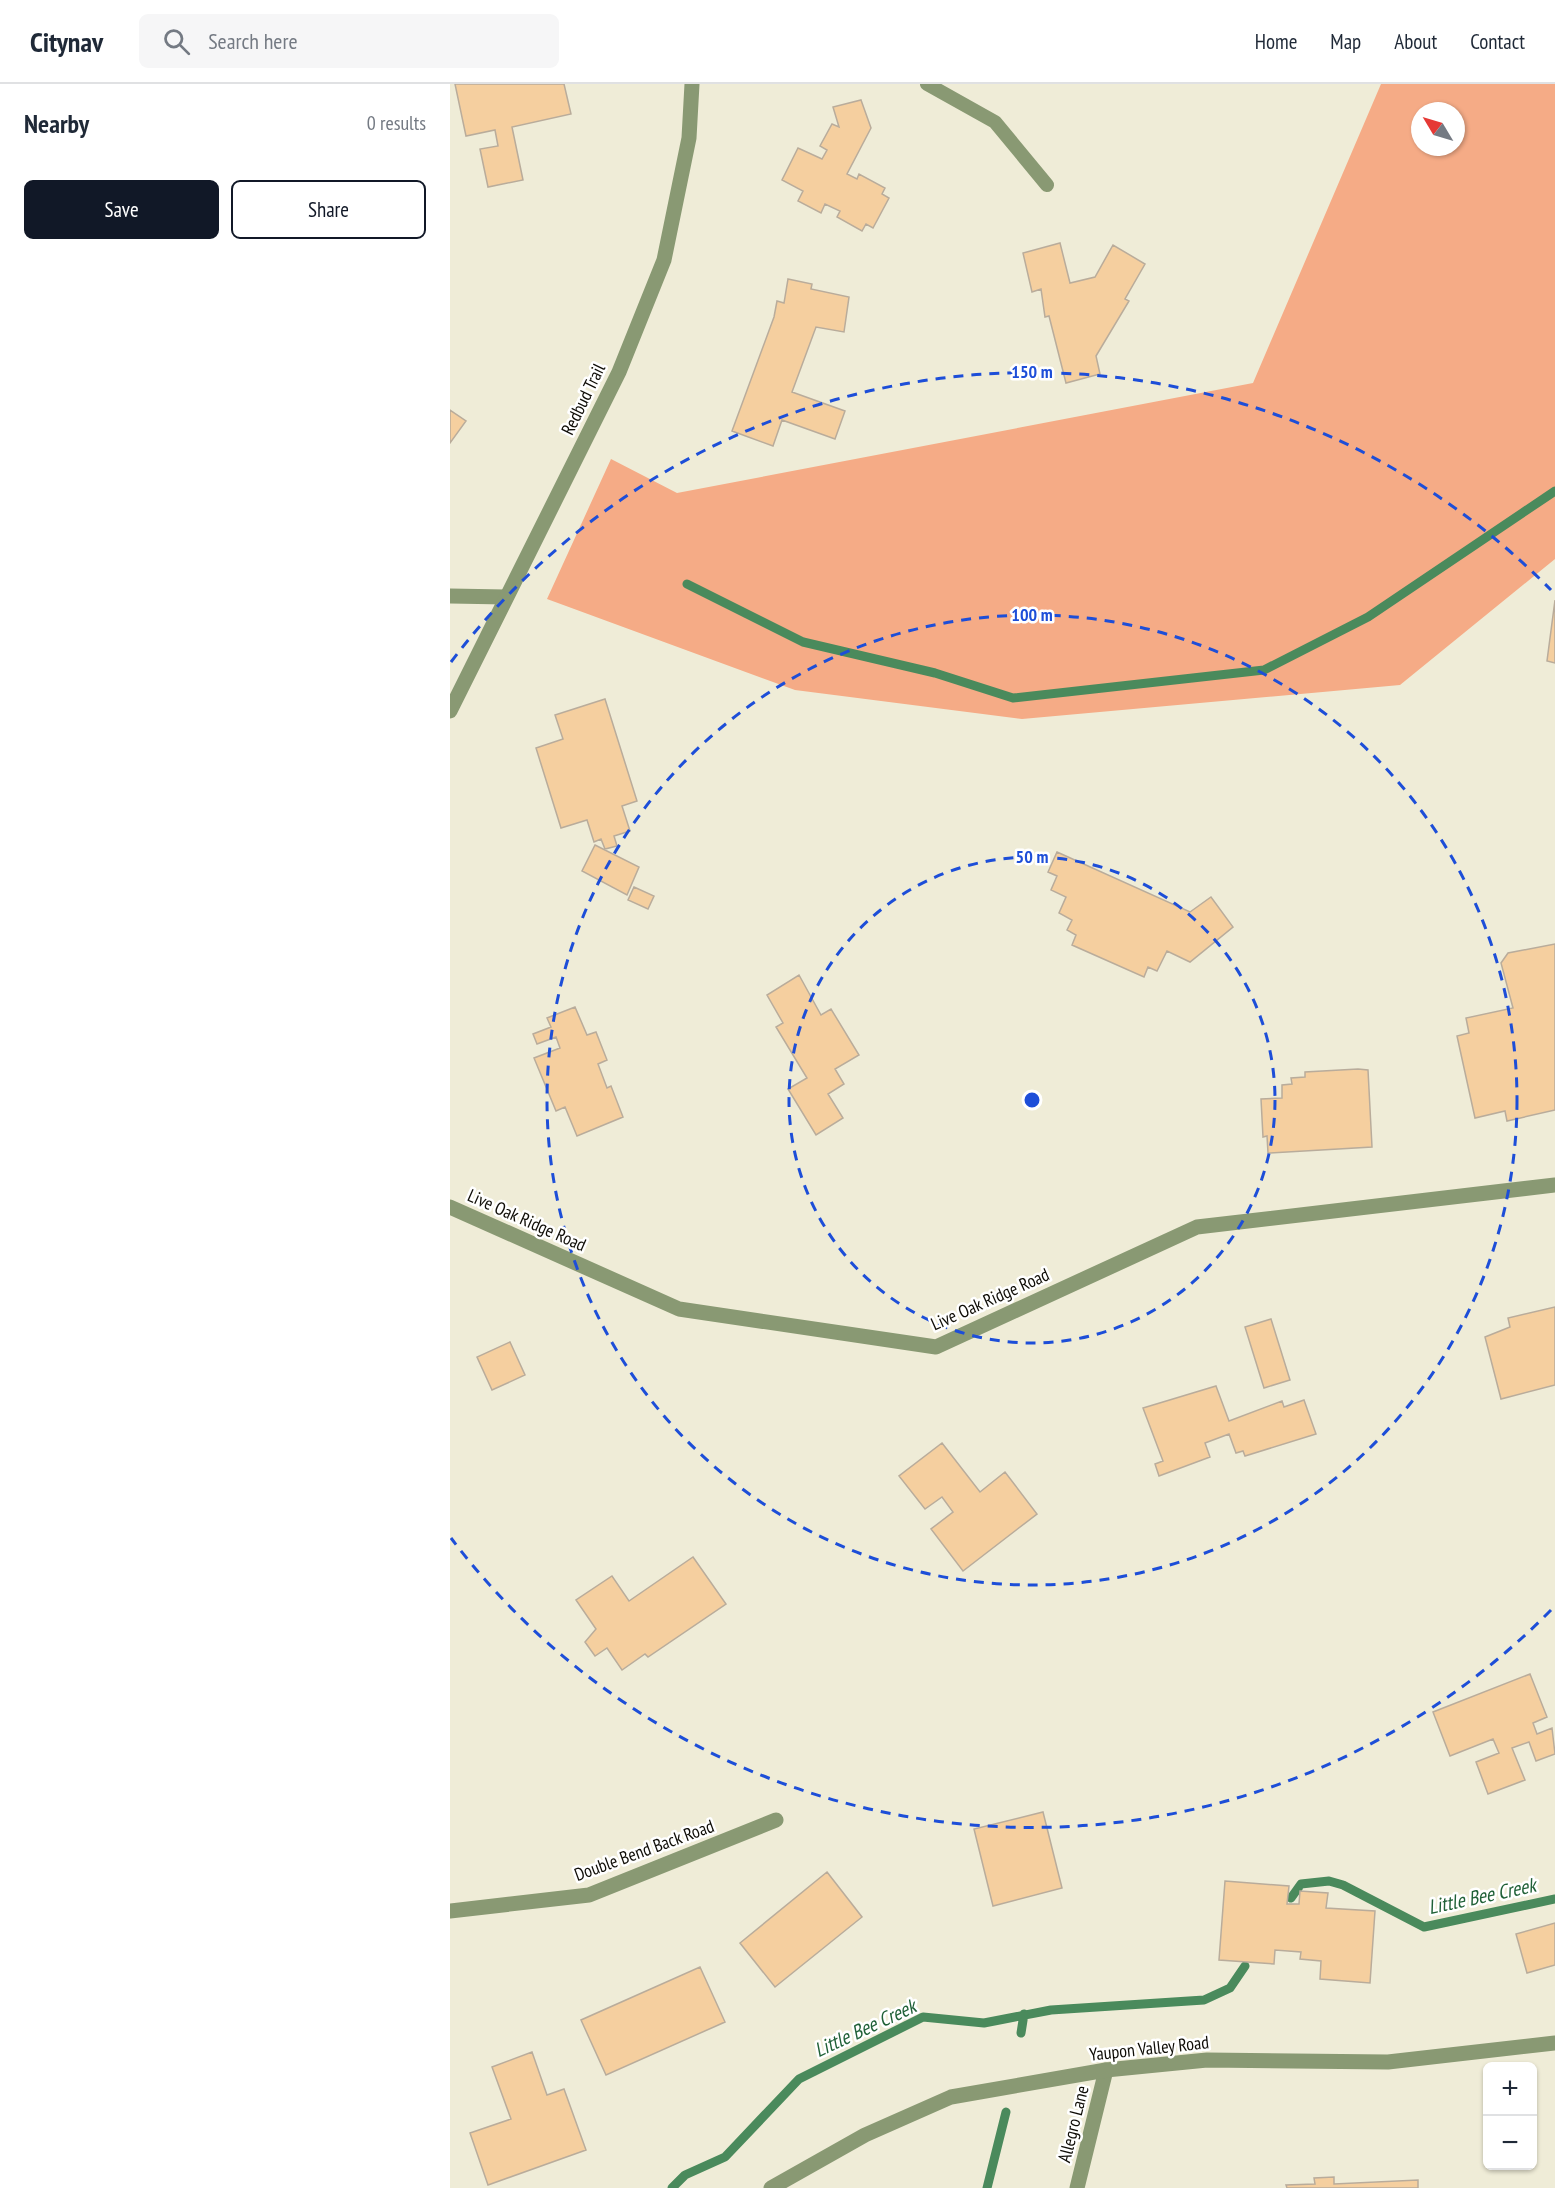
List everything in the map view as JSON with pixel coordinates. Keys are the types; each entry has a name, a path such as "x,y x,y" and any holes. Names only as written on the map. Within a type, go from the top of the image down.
{"street":[{"name":"Redbud Trail","path":"450,711 619,372 664,260 688,138 692,84"},
{"path":"450,596 506,597"},
{"name":"Live Oak Ridge Road","path":"450,1207 679,1309 936,1347 1197,1227 1555,1185"},
{"name":"Double Bend Back Road","path":"450,1911 589,1895 776,1820"},
{"name":"Yaupon Valley Road","path":"771,2188 865,2134 951,2097 1107,2070 1208,2060 1388,2062 1555,2043"},
{"name":"Allegro Lane","path":"1077,2188 1107,2070"}],"lane":[{"path":"927,84 995,122 1047,185"}],"shaded area":[{"path":"1381,84 1555,84 1555,559 1400,685 1022,719 795,690 547,599 611,459 677,493 1253,383"}],"building":[{"path":"455,84 564,84 571,114 512,127 523,180 488,187 480,149 498,146 495,130 466,136"},
{"path":"861,100 871,128 847,174 857,179 859,174 885,188 882,194 889,198 873,228 866,224 862,231 837,217 840,211 825,204 821,213 798,201 803,191 782,180 798,148 822,159 827,150 820,146 832,124 839,127 833,107"},
{"path":"1060,243 1070,283 1095,277 1113,245 1145,264 1125,299 1129,301 1096,356 1100,374 1066,383 1049,316 1045,317 1041,289 1032,292 1023,253"},
{"path":"788,279 812,284 811,289 849,297 844,332 816,327 792,392 845,411 835,439 782,420 773,446 732,431 774,317 777,301 784,303"},
{"path":"450,410 466,421 450,443"},
{"path":"1555,600 1555,663 1547,661"},
{"path":"605,699 637,801 622,806 630,831 614,836 617,846 605,849 601,839 594,842 587,820 561,828 536,748 563,739 555,715"},
{"path":"595,845 639,867 627,895 582,871"},
{"path":"1057,852 1190,912 1211,897 1233,927 1190,962 1167,951 1157,971 1148,967 1144,977 1072,945 1076,935 1067,930 1072,920 1059,913 1066,897 1051,890 1057,876 1048,872"},
{"path":"634,887 654,896 648,909 628,900"},
{"path":"1555,944 1555,1110 1507,1121 1505,1111 1475,1118 1457,1036 1469,1033 1466,1018 1513,1008 1501,963 1508,953"},
{"path":"799,975 821,1015 831,1009 859,1055 835,1069 844,1084 828,1094 843,1118 816,1135 788,1089 807,1078 776,1027 783,1023 767,995"},
{"path":"575,1007 587,1035 596,1032 607,1060 598,1064 607,1088 611,1086 623,1117 577,1136 565,1107 556,1111 534,1058 560,1048 556,1037 537,1044 533,1034 551,1027 547,1018"},
{"path":"1368,1070 1372,1147 1268,1153 1267,1136 1263,1137 1261,1099 1282,1098 1282,1085 1292,1084 1291,1078 1305,1077 1305,1072"},
{"path":"1555,1307 1555,1385 1501,1399 1485,1337 1510,1327 1508,1318"},
{"path":"1271,1319 1290,1380 1264,1388 1245,1327"},
{"path":"510,1342 525,1375 492,1390 477,1357"},
{"path":"1216,1386 1229,1421 1282,1401 1284,1407 1304,1400 1316,1434 1245,1456 1243,1451 1236,1453 1229,1434 1205,1443 1210,1457 1159,1476 1155,1464 1163,1461 1143,1408"},
{"path":"942,1443 980,1492 1005,1472 1037,1514 963,1571 931,1529 953,1512 942,1497 925,1509 899,1476"},
{"path":"693,1557 726,1604 648,1657 645,1654 622,1670 607,1648 595,1656 585,1642 596,1629 576,1600 612,1576 629,1601"},
{"path":"1530,1674 1547,1717 1533,1723 1537,1734 1552,1728 1555,1754 1536,1761 1529,1742 1512,1748 1525,1780 1488,1794 1476,1762 1499,1753 1493,1739 1450,1756 1433,1712"},
{"path":"1043,1812 1062,1888 993,1906 974,1829"},
{"path":"827,1872 862,1917 775,1987 740,1943"},
{"path":"1225,1881 1289,1886 1287,1904 1299,1904 1300,1891 1328,1893 1326,1908 1375,1911 1370,1983 1320,1979 1321,1961 1300,1959 1301,1952 1275,1950 1274,1964 1219,1960"},
{"path":"1555,1923 1555,1965 1527,1973 1516,1934"},
{"path":"700,1967 725,2022 606,2075 581,2020"},
{"path":"532,2052 547,2095 564,2089 586,2150 488,2185 470,2133 511,2119 492,2067"},
{"path":"1334,2177 1334,2184 1418,2180 1418,2188 1287,2188 1286,2185 1315,2184 1314,2178"}],"waterway":[{"path":"687,584 803,642 935,673 1013,698 1264,670 1368,617 1555,491"},
{"name":"Little Bee Creek","path":"1291,1898 1301,1884 1329,1881 1343,1885 1424,1927 1555,1899"},
{"name":"Little Bee Creek","path":"672,2188 685,2175 725,2157 799,2079 923,2017 984,2023 1051,2010 1204,2000 1230,1988 1245,1966"},
{"path":"1021,2033 1024,2014"},
{"path":"987,2188 1006,2112"}]}
